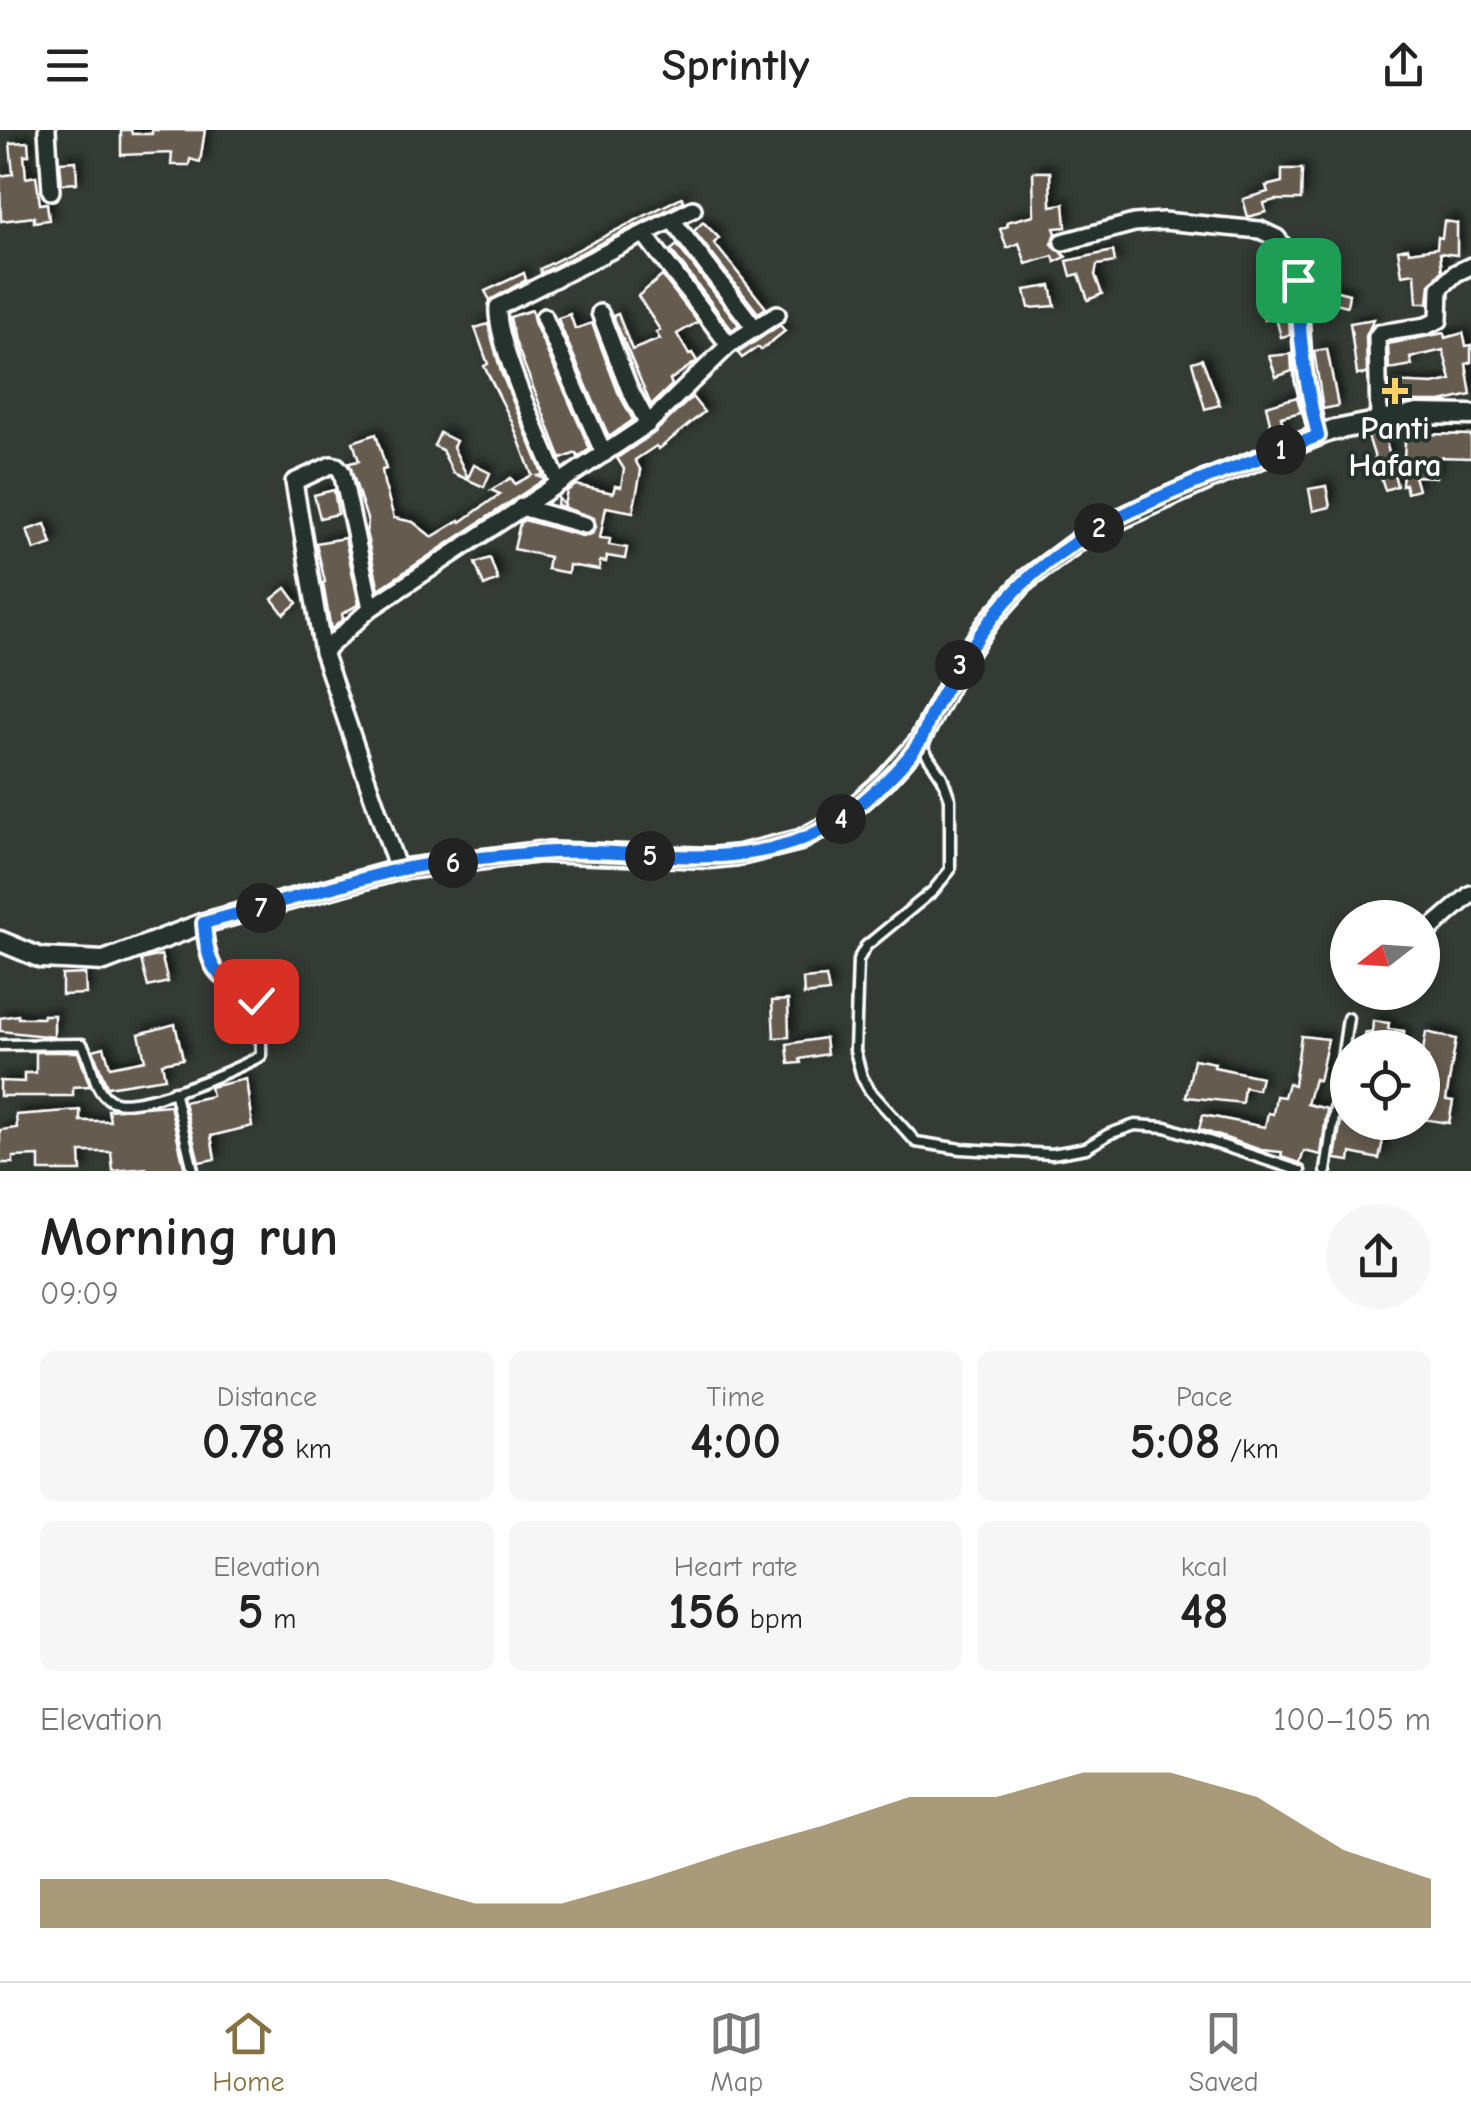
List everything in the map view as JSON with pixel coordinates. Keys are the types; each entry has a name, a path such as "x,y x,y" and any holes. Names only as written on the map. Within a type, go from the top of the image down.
{"street":[{"path":"47,130 51,191"},
{"path":"558,482 505,346 498,307 693,210"},
{"path":"672,220 754,327"},
{"path":"1064,242 1134,223 1163,221 1260,230 1277,238 1290,256 1298,280 1304,379 1318,436"},
{"path":"644,234 729,344"},
{"path":"1379,422 1377,336 1439,320 1440,288 1471,266"},
{"path":"600,313 629,388 648,424"},
{"path":"323,652 371,608 648,424 729,344 777,314"},
{"path":"544,317 604,454"},
{"path":"0,940 42,958 104,961 204,923 398,870 539,852 710,858 774,848 815,834 844,816 884,781 919,742 962,662 990,620 1026,580 1088,533 1318,436 1416,414 1471,415"},
{"path":"371,608 342,472 331,465 294,482 323,652 398,870"},
{"path":"521,507 585,525"},
{"path":"1440,921 1471,894"}],"lane":[{"path":"919,742 942,777 950,799 950,870 932,892 866,946 858,960 855,1052 870,1091 916,1142 1052,1154 1086,1148 1136,1124 1166,1128 1300,1171"},
{"path":"0,1045 82,1044 99,1088 112,1102 128,1103 232,1071 261,1056 261,1011 256,1001 221,977 210,964 204,923"},
{"path":"1326,1171 1348,1018"},
{"path":"174,1091 194,1170"}],"building":[{"path":"121,130 152,134 152,130 205,130 200,162 190,159 189,165 171,165 172,153 121,155"},
{"path":"28,142 29,155 24,155 26,178 36,176 40,204 47,203 49,220 34,222 34,217 1,221 0,176 13,174 10,143"},
{"path":"76,161 77,183 62,184 60,162"},
{"path":"1282,169 1302,169 1301,200 1264,203 1266,212 1248,217 1243,199 1268,192 1266,186 1282,182"},
{"path":"1033,172 1050,172 1051,206 1064,204 1066,227 1054,228 1052,244 1066,257 1055,262 1053,256 1026,264 1019,243 1007,248 1000,229 1008,226 1007,222 1034,215"},
{"path":"682,197 684,201 541,273 540,269"},
{"path":"1444,221 1457,223 1457,255 1440,253 1442,271 1430,284 1428,303 1417,303 1415,273 1402,275 1398,250 1437,248"},
{"path":"703,222 719,238 714,243 766,308 758,313 694,231"},
{"path":"677,245 739,325 732,330 671,250"},
{"path":"1113,251 1115,262 1097,265 1095,275 1102,294 1088,300 1079,274 1071,276 1067,261"},
{"path":"1280,263 1287,282 1290,335 1281,337 1276,318 1264,320 1261,306 1271,304 1270,299 1275,298"},
{"path":"524,273 526,280 490,300 485,291"},
{"path":"662,276 698,322 677,334 697,361 670,380 672,385 651,405 613,316 618,314 632,350 660,339 656,332 660,330 638,296"},
{"path":"1310,284 1349,294 1347,306 1310,296"},
{"path":"1051,286 1055,306 1029,308 1025,290"},
{"path":"532,310 590,449 578,457 576,453 561,459 515,341 510,317"},
{"path":"570,314 575,329 592,323 633,420 609,437 558,318"},
{"path":"1374,319 1366,336 1367,374 1357,375 1350,323"},
{"path":"488,324 501,372 543,475 538,476 545,479 379,589 366,532 368,522 349,463 359,461 353,442 376,434 394,518 413,522 432,537 500,494 491,490 511,478 515,484 532,475 512,422 484,366 488,364 475,328"},
{"path":"780,325 785,331 761,350 758,347 742,358 738,353"},
{"path":"1444,333 1445,338 1463,333 1466,346 1471,345 1471,362 1466,364 1471,395 1390,407 1389,382 1433,384 1451,380 1443,350 1410,358 1412,365 1389,369 1388,344"},
{"path":"1327,349 1338,406 1323,409 1314,351"},
{"path":"1291,354 1292,371 1276,377 1269,356"},
{"path":"1202,359 1220,405 1205,409 1192,362"},
{"path":"692,397 704,412 659,449 656,446 635,460 641,471 633,512 606,507 600,538 610,539 609,545 627,548 625,559 607,556 606,562 600,561 599,570 569,565 568,573 547,569 549,557 514,549 524,520 582,536 592,534 596,527 594,518 557,505 558,498 564,505 567,491 576,485 613,493 615,486 621,487 624,469 617,458 654,433"},
{"path":"1297,397 1301,412 1281,417 1285,432 1273,435 1266,406"},
{"path":"1406,429 1429,429 1429,434 1471,435 1471,458 1437,457 1436,477 1414,476 1418,490 1407,493 1405,484 1402,485"},
{"path":"440,433 456,441 453,447 468,478 474,465 490,473 484,487 453,473 442,450 434,446"},
{"path":"1384,433 1397,486 1385,490 1368,436"},
{"path":"1326,486 1330,507 1313,511 1309,489"},
{"path":"334,490 338,514 320,518 314,495"},
{"path":"45,524 52,544 34,550 27,530"},
{"path":"345,538 359,604 342,614 343,619 331,630 316,543"},
{"path":"490,558 498,580 484,586 475,563"},
{"path":"286,588 297,603 284,614 272,599"},
{"path":"161,955 168,982 148,987 141,960"},
{"path":"85,974 86,994 62,995 62,975"},
{"path":"826,977 829,992 804,995 803,979"},
{"path":"788,1000 789,1037 774,1038 772,1001"},
{"path":"54,1015 54,1037 0,1031 0,1018"},
{"path":"1373,1021 1389,1023 1388,1029 1396,1030 1372,1030"},
{"path":"175,1024 183,1059 162,1063 165,1078 107,1087 93,1050 104,1047 110,1067 145,1060 139,1034"},
{"path":"1440,1035 1456,1039 1446,1100 1453,1101 1449,1123 1440,1122"},
{"path":"1301,1036 1328,1039 1319,1081 1314,1079 1307,1104 1327,1109 1321,1155 1304,1151 1300,1163 1281,1157 1282,1152 1261,1150 1199,1129 1203,1115 1265,1127 1268,1113 1273,1114 1276,1096 1284,1097 1288,1083 1294,1085"},
{"path":"825,1038 827,1054 789,1064 787,1044"},
{"path":"36,1052 78,1052 90,1086 73,1087 73,1096 0,1096 0,1081 24,1082 24,1073 36,1073"},
{"path":"1194,1059 1261,1077 1258,1090 1244,1087 1242,1103 1186,1097"},
{"path":"246,1079 252,1126 211,1136 215,1159 199,1162 184,1102 212,1096 210,1087"},
{"path":"170,1105 185,1171 113,1171 111,1152 80,1152 81,1171 39,1171 39,1156 13,1157 13,1163 0,1163 0,1130 17,1128 16,1115 80,1110 80,1121 110,1121 108,1110"},
{"path":"1338,1140 1383,1140 1379,1159 1351,1153 1350,1161 1335,1159"}],"place":[{"name":"Panti Hafara","path":"1395,391"}],"route":[{"path":"256,1001 221,977 210,964 204,923 398,870 539,852 710,858 774,848 828,828 884,781 919,742 962,662 990,620 1026,580 1088,533 1126,514 1318,436 1304,379 1298,280"}]}
